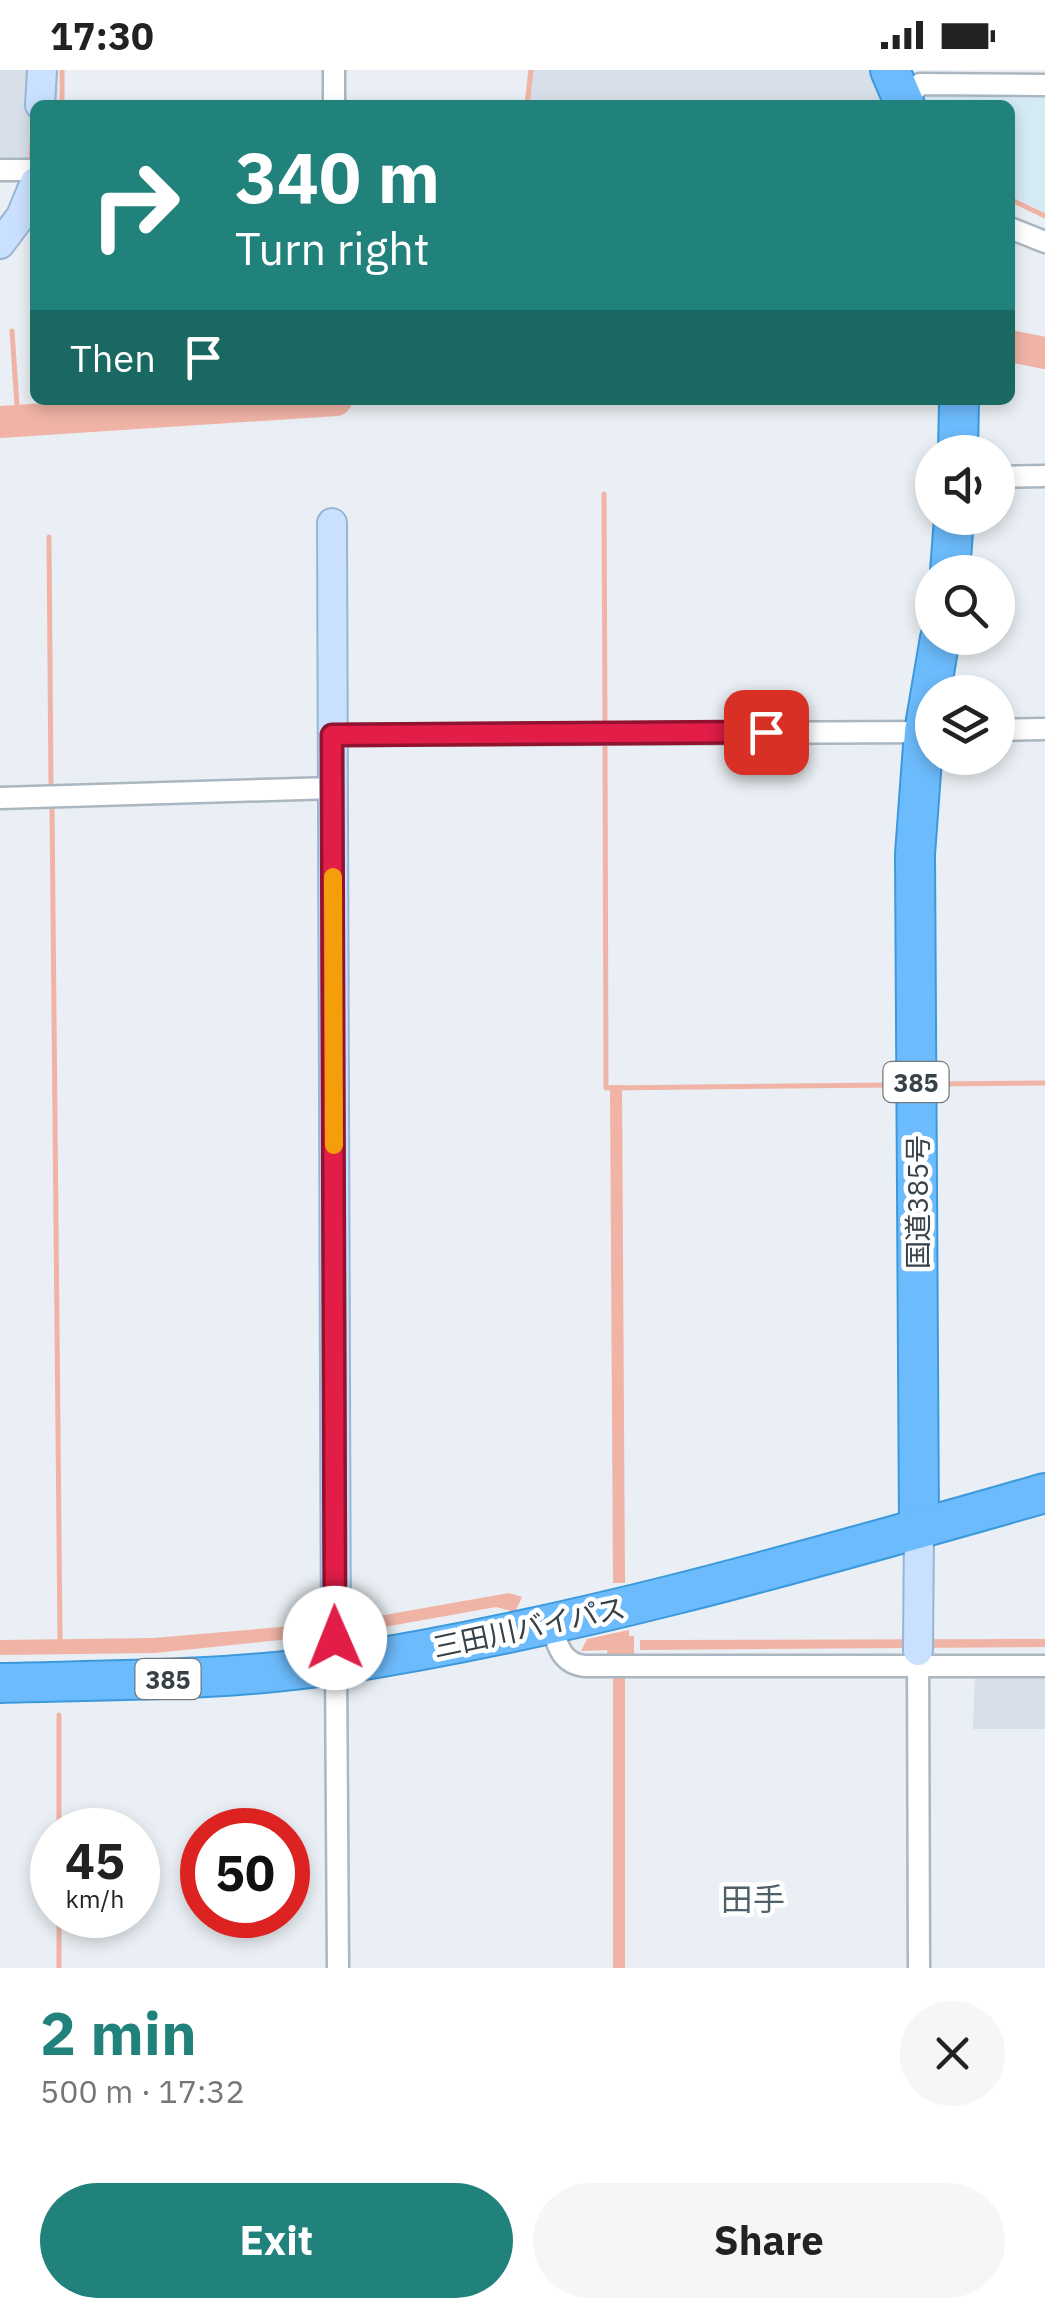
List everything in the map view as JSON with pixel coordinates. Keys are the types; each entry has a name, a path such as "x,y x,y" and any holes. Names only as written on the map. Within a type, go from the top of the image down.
{"highway":[{"path":"958,435 959,405"},
{"name":"国道385号","path":"919,1528 915,854 923,775"},
{"name":"三田川バイパス","path":"0,1683 181,1678 336,1665 553,1627 1045,1493"}],"main road":[{"path":"40,100 42,70"},
{"path":"0,244 30,190"},
{"path":"332,523 336,1665"},
{"path":"918,1650 919,1528"}],"street":[{"path":"334,70 334,100"},
{"path":"900,96 920,84 1045,85"},
{"path":"0,170 30,181"},
{"path":"1015,230 1045,242"},
{"path":"1015,477 1045,476"},
{"path":"1015,730 1045,730"},
{"path":"332,735 915,732"},
{"path":"0,798 333,788"},
{"path":"553,1627 557,1645 576,1665 918,1650 1045,1666"},
{"path":"918,1650 919,1968"},
{"path":"336,1665 338,1968"}],"shaded area":[{"path":"0,70 58,70 58,100 30,100 30,178 0,177"},
{"path":"528,70 872,70 885,100 525,100"},
{"path":"1045,87 1045,213 1015,198 1015,100 922,100 917,94"},
{"path":"610,1085 622,1085 625,1583 613,1583"},
{"path":"509,1593 522,1597 515,1612 496,1607 356,1632 350,1627 356,1620"},
{"path":"316,1624 321,1629 318,1636 155,1653 0,1655 0,1640 153,1638"},
{"path":"629,1630 629,1636 634,1636 634,1658 608,1658 607,1650 581,1651 587,1639"},
{"path":"1045,1639 1045,1647 640,1650 640,1640"},
{"path":"975,1675 1045,1678 1045,1729 973,1729"},
{"path":"613,1677 625,1677 625,1968 613,1968"}],"waterway":[{"path":"62,70 62,100"},
{"path":"528,100 531,70"},
{"path":"1015,201 1045,216"},
{"path":"12,331 18,421"},
{"path":"1015,347 1045,353"},
{"path":"0,422 260,405"},
{"path":"604,494 605,725"},
{"path":"49,537 51,789"},
{"path":"605,742 606,1088 892,1085"},
{"path":"52,806 60,1639"},
{"path":"935,1084 1045,1083"},
{"path":"59,1715 59,1808"},
{"path":"59,1938 59,1968"}],"slow traffic":[{"path":"333,877 334,1145"}],"district":[{"name":"田手","path":"753,1899"}],"route":[{"path":"335,1638 332,735 766,732"}]}
